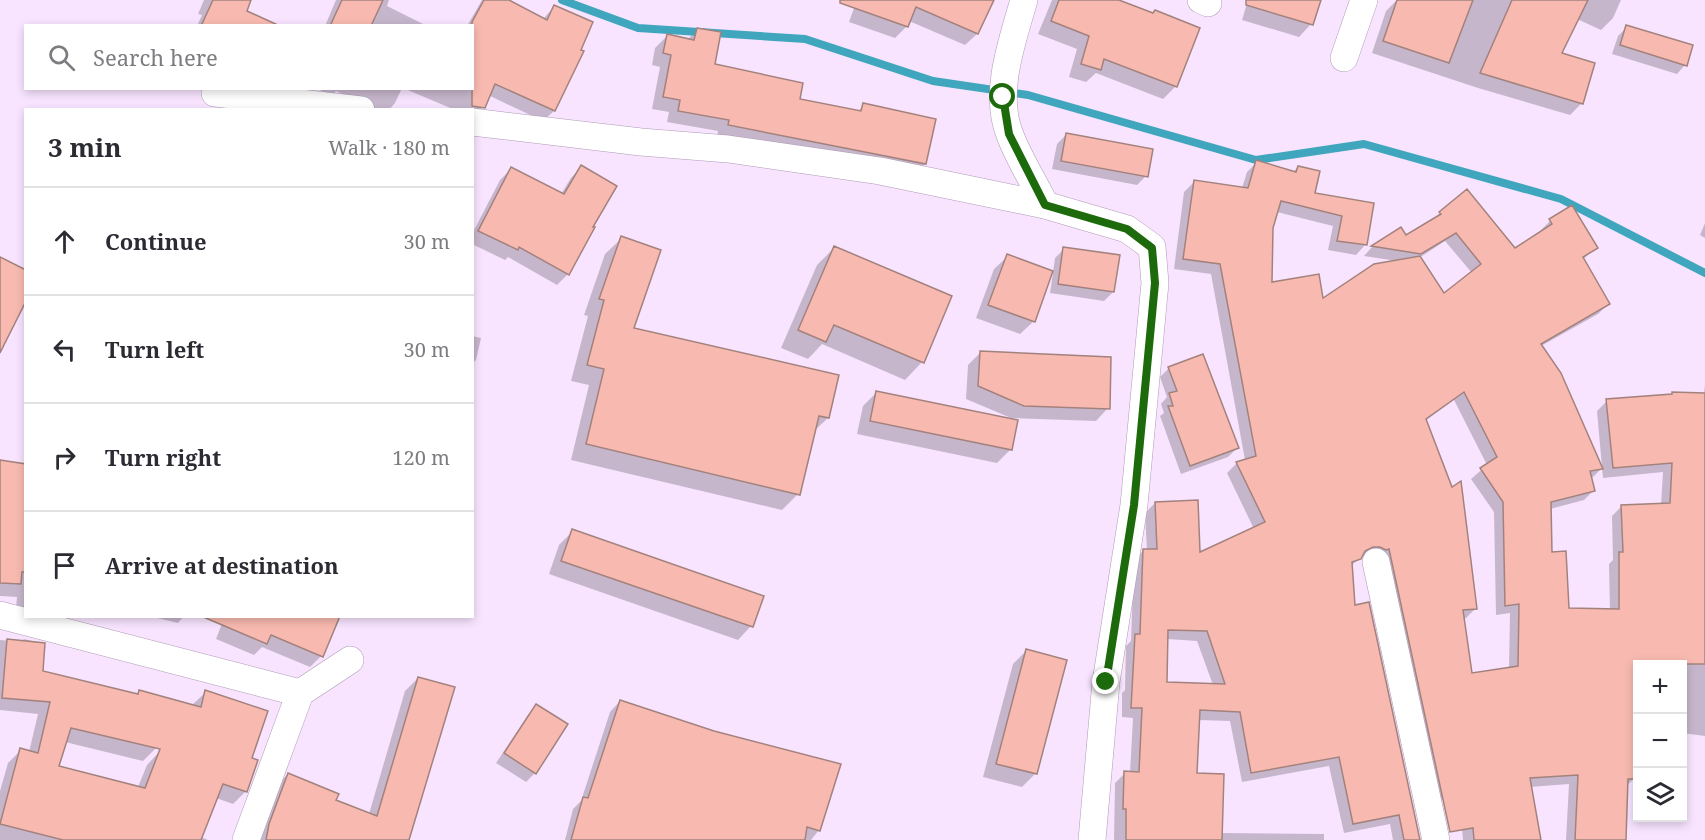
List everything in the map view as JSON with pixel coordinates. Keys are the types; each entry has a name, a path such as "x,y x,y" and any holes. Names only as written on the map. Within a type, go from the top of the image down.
{"street":[{"path":"1024,0 1010,50 1003,90 1009,134 1045,205"},
{"path":"1344,58 1364,0"},
{"path":"215,93 344,108"},
{"path":"474,122 641,142 740,150 880,171 1045,205 1127,229 1152,248 1155,283 1134,505 1106,682 1092,840"},
{"path":"1376,562 1436,840"},
{"path":"0,615 300,693"},
{"path":"246,840 300,693 350,660"}],"building":[{"path":"213,0 251,0 247,11 276,24 202,24"},
{"path":"342,0 383,0 372,24 331,24"},
{"path":"484,0 509,0 547,20 554,5 593,22 581,50 584,51 555,111 495,84 485,108 472,106 474,24 472,22"},
{"path":"840,0 994,0 978,34 916,7 908,27 840,3"},
{"path":"1059,0 1119,0 1153,13 1155,10 1200,28 1177,87 1104,59 1101,70 1081,64 1089,36 1051,21"},
{"path":"1246,0 1321,0 1313,25 1246,5"},
{"path":"1397,0 1473,0 1449,63 1383,41"},
{"path":"1512,0 1588,0 1562,53 1595,63 1583,104 1480,73"},
{"path":"1626,25 1693,45 1687,66 1620,45"},
{"path":"697,28 721,32 715,64 803,83 800,99 861,111 863,103 936,119 926,164 728,125 729,120 678,111 680,100 663,97 671,55 663,53 667,34 694,40"},
{"path":"1066,133 1153,149 1148,177 1061,161"},
{"path":"1256,160 1296,172 1298,166 1320,171 1315,193 1374,203 1367,245 1337,241 1342,216 1281,201 1273,228 1272,282 1319,274 1323,298 1374,264 1420,256 1444,293 1481,264 1456,233 1421,254 1371,246 1401,227 1406,235 1441,214 1439,212 1467,189 1515,248 1552,224 1549,219 1572,205 1598,248 1583,257 1610,304 1541,344 1561,373 1603,469 1590,471 1595,491 1551,502 1552,552 1566,551 1569,608 1619,609 1619,552 1623,552 1621,505 1670,503 1672,463 1613,468 1606,399 1672,394 1672,392 1705,393 1705,664 1687,664 1687,660 1633,660 1633,779 1628,779 1626,840 1575,840 1578,775 1530,778 1541,840 1474,840 1473,828 1450,832 1389,549 1373,547 1365,551 1361,559 1352,562 1355,605 1369,602 1420,840 1404,840 1399,815 1353,824 1339,757 1251,773 1240,712 1200,710 1197,773 1224,774 1222,840 1126,840 1126,809 1123,809 1124,771 1139,772 1142,708 1131,708 1135,634 1140,634 1143,549 1157,549 1155,502 1198,500 1200,552 1265,522 1236,462 1256,456 1220,264 1183,259 1194,180 1248,188","holes":["1464,392 1497,457 1480,468 1503,502 1505,606 1519,604 1518,666 1472,673 1463,610 1477,609 1461,481 1452,487 1426,419","1168,630 1207,631 1225,684 1167,682"]},
{"path":"581,165 617,186 569,275 519,247 518,250 478,231 511,167 564,194"},
{"path":"621,236 661,250 634,328 839,375 829,418 819,416 800,495 586,444 604,369 587,365 604,300 599,299"},
{"path":"834,246 952,296 924,363 834,325 826,342 798,330"},
{"path":"1063,247 1120,255 1114,292 1058,284"},
{"path":"1007,254 1053,271 1035,322 988,305"},
{"path":"0,257 24,269 24,305 0,353"},
{"path":"980,351 1111,357 1110,409 1024,406 978,386"},
{"path":"1203,354 1239,448 1190,466 1168,406 1173,406 1169,393 1177,391 1168,367"},
{"path":"876,391 1018,420 1012,450 870,421"},
{"path":"0,460 24,464 24,572 22,572 21,584 0,583"},
{"path":"572,529 764,596 753,627 561,561"},
{"path":"206,618 339,618 323,657 271,635 267,644"},
{"path":"7,639 45,643 43,671 138,694 139,690 201,707 205,690 268,711 252,758 258,760 247,792 223,784 201,840 63,840 0,824 20,748 38,753 50,702 2,698","holes":["71,728 160,749 145,788 59,766"]},
{"path":"1026,649 1067,660 1037,774 996,764"},
{"path":"418,677 455,687 409,840 266,840 269,824 288,773 339,794 336,800 377,816"},
{"path":"620,700 714,731 841,764 820,831 807,827 805,840 571,840 583,797 588,798"},
{"path":"536,704 568,724 536,774 504,753"}],"waterway":[{"path":"562,0 638,28 805,39 933,81 1028,95 1256,160 1364,144 1561,199 1705,273"}],"route":[{"path":"1003,97 1009,134 1045,205 1127,229 1152,248 1155,283 1134,505 1106,682"}]}
